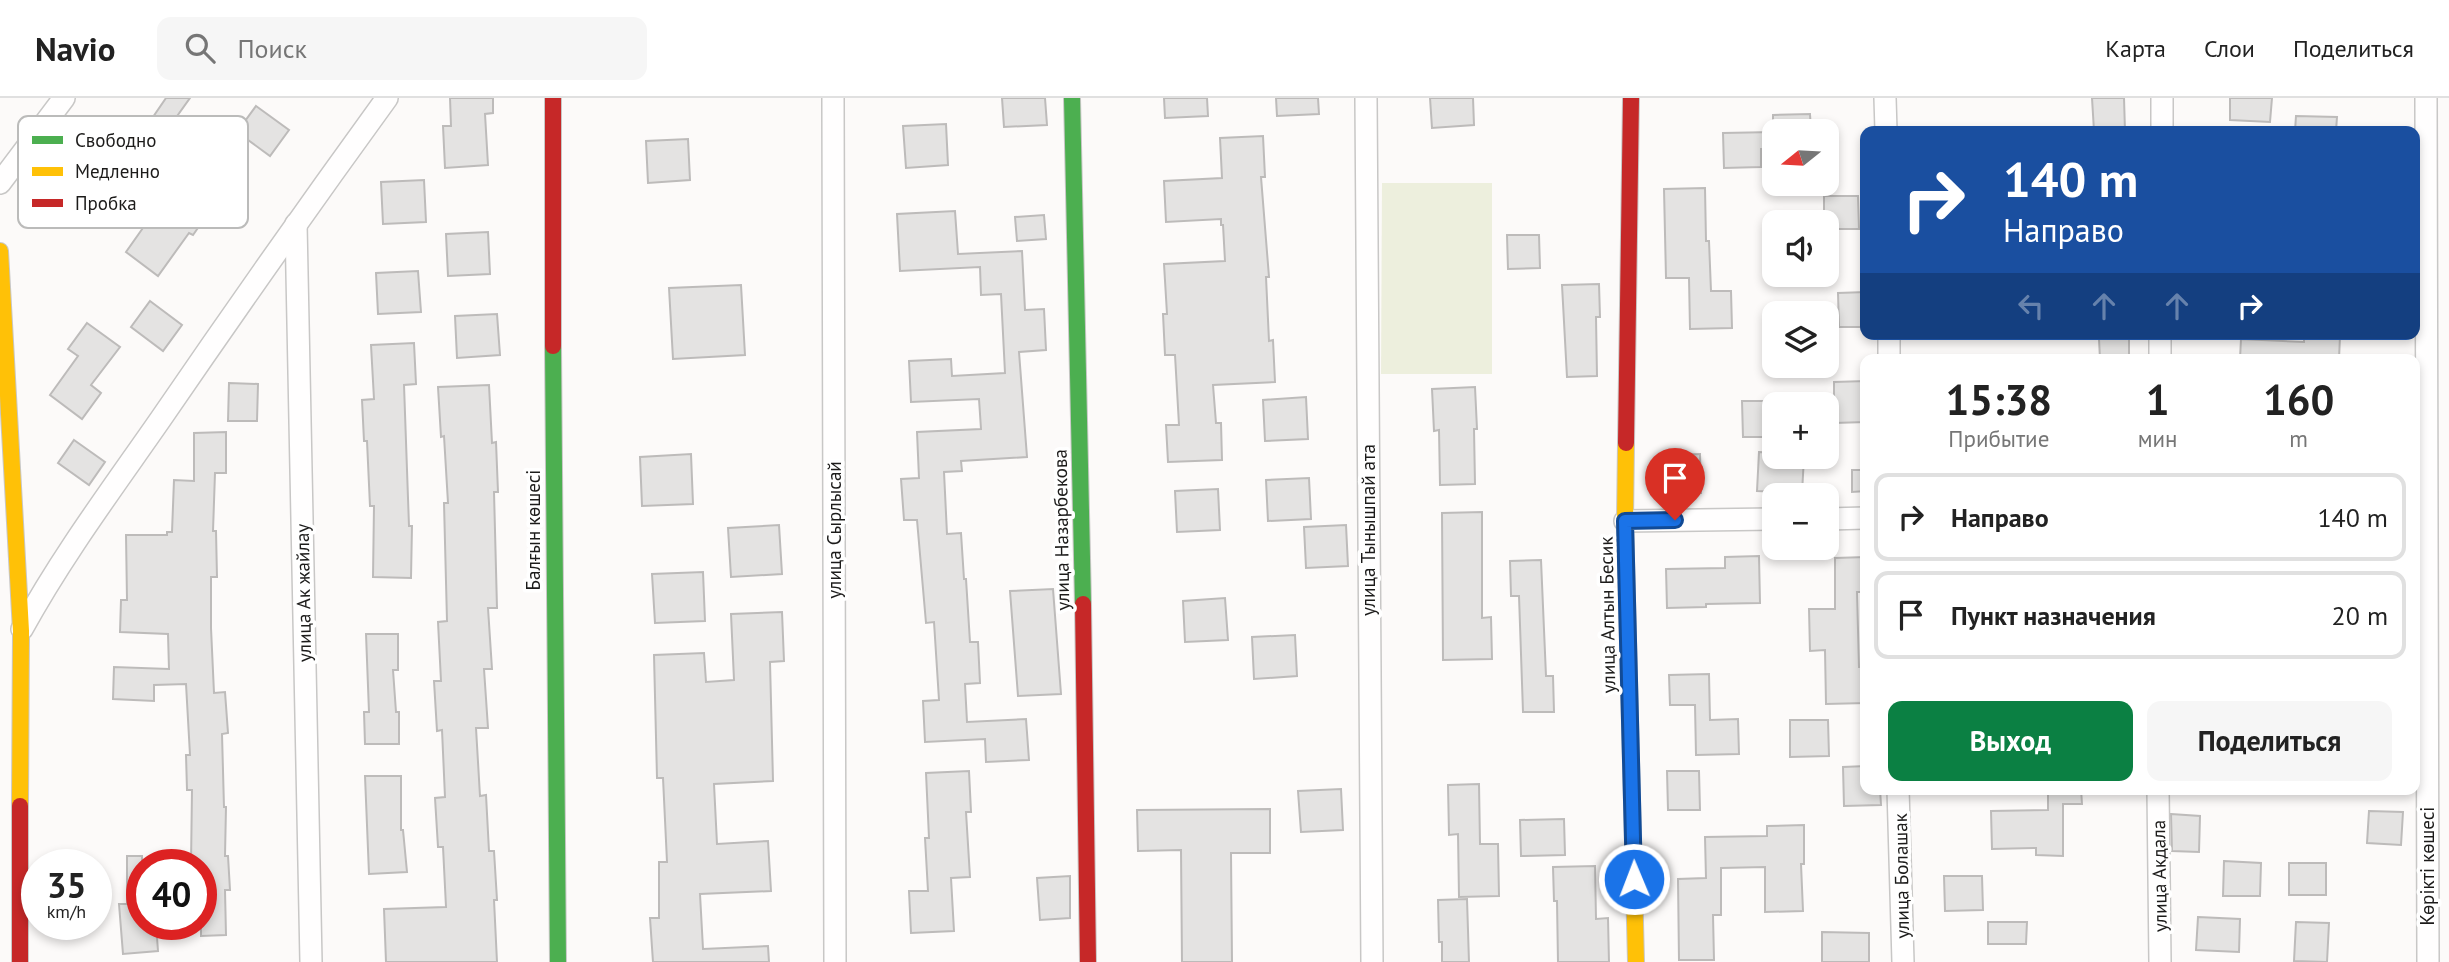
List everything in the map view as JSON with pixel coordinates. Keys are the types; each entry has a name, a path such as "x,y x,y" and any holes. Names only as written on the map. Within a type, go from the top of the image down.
{"street":[{"path":"50,116 64,98"},
{"path":"20,631 83,529 296,223 387,98"},
{"name":"Балғын көшесі","path":"553,98 558,962"},
{"name":"улица Сырлысай","path":"833,98 835,962"},
{"name":"улица Назарбекова","path":"1072,98 1087,765 1088,962"},
{"name":"улица Тынышпай ата","path":"1366,98 1372,962"},
{"name":"улица Алтын Бесик","path":"1631,98 1625,521 1636,962"},
{"path":"1885,98 1886,126"},
{"path":"2162,98 2162,126"},
{"name":"Көрікті көшесі","path":"2426,98 2428,962"},
{"path":"0,183 18,159"},
{"name":"улица Ак жайлау","path":"296,223 311,962"},
{"path":"0,251 20,631 20,962"},
{"path":"1839,519 1860,518"},
{"path":"1625,521 1762,519"},
{"name":"улица Болашак","path":"1898,795 1903,962"},
{"name":"улица Акдала","path":"2158,795 2160,962"}],"green space":[{"path":"1382,183 1492,183 1492,374 1381,374"}],"building":[{"path":"166,98 190,98 177,116 154,116"},
{"path":"450,98 493,98 493,113 485,114 488,165 445,168 443,126 451,126"},
{"path":"1002,98 1045,98 1047,125 1004,127"},
{"path":"1164,98 1207,98 1208,116 1165,118"},
{"path":"1276,98 1318,98 1319,114 1277,116"},
{"path":"1430,98 1473,98 1474,125 1432,128"},
{"path":"2092,98 2124,98 2125,126 2094,126"},
{"path":"2230,98 2272,98 2270,122 2230,120"},
{"path":"256,106 289,130 270,156 248,140 248,117"},
{"path":"1810,114 1810,119 1773,119 1773,115"},
{"path":"2296,116 2337,117 2336,126 2295,126"},
{"path":"946,124 948,165 906,168 903,126"},
{"path":"1762,132 1761,167 1724,168 1723,133"},
{"path":"1263,136 1265,177 1261,177 1269,277 1266,277 1269,341 1273,340 1275,382 1213,385 1216,423 1221,423 1222,460 1168,462 1166,425 1179,425 1175,355 1165,355 1163,314 1167,314 1164,264 1225,261 1221,219 1166,222 1164,181 1222,178 1220,138"},
{"path":"688,139 690,180 648,183 646,141"},
{"path":"424,180 426,222 383,224 381,182"},
{"path":"1705,188 1711,291 1731,291 1732,328 1690,329 1689,278 1666,278 1664,189"},
{"path":"1824,196 1858,196 1859,229 1839,229 1839,210 1824,210"},
{"path":"955,211 958,254 1022,251 1025,310 1044,309 1046,350 1019,352 1027,457 961,461 962,471 944,472 947,534 961,533 970,642 978,642 980,683 965,684 967,722 1026,719 1029,760 986,762 985,739 925,742 923,701 939,700 934,622 926,623 917,520 904,520 901,479 919,478 917,432 981,429 979,399 911,402 909,361 951,359 952,376 1005,373 1001,294 981,295 980,267 900,271 897,214"},
{"path":"1044,215 1046,239 1017,241 1015,217"},
{"path":"143,228 198,228 193,235 189,233 158,276 126,252"},
{"path":"488,232 490,274 448,276 446,234"},
{"path":"1507,235 1539,235 1540,268 1508,269"},
{"path":"418,271 421,312 378,314 376,273"},
{"path":"1599,284 1600,317 1596,317 1597,376 1567,377 1562,285"},
{"path":"741,285 745,355 673,359 669,288"},
{"path":"1860,292 1860,327 1839,327 1838,293"},
{"path":"150,301 182,325 163,351 131,327"},
{"path":"497,314 500,355 457,358 455,316"},
{"path":"87,323 120,347 91,385 101,393 82,419 50,395 78,356 68,349"},
{"path":"2099,340 2129,340 2129,354 2100,354"},
{"path":"2241,340 2340,340 2339,354 2240,354"},
{"path":"414,343 416,384 404,385 409,526 412,526 411,578 373,577 374,506 370,506 362,400 374,399 371,345"},
{"path":"1860,381 1860,422 1839,423 1839,392 1834,392 1834,382"},
{"path":"229,383 258,384 257,421 228,421"},
{"path":"489,385 492,443 496,442 498,492 494,492 497,608 488,608 492,669 484,669 488,728 476,728 480,796 486,795 489,851 494,851 497,962 386,962 384,909 446,907 443,847 438,847 435,798 445,797 442,730 437,731 434,681 441,681 438,622 447,621 444,503 448,503 438,387"},
{"path":"1475,387 1475,484 1440,485 1439,430 1434,431 1432,389"},
{"path":"1306,397 1308,439 1265,441 1263,400"},
{"path":"1742,401 1762,401 1762,437 1743,437"},
{"path":"226,432 226,473 215,473 213,531 216,531 217,577 211,577 211,628 214,693 225,692 228,733 222,734 226,807 225,856 228,856 230,890 225,890 226,935 217,935 217,849 191,849 192,790 187,790 186,755 190,755 186,684 154,685 154,701 113,699 114,667 169,669 168,634 120,632 121,600 127,600 126,535 167,535 167,532 172,532 174,480 194,481 194,433"},
{"path":"74,440 105,462 89,485 58,463"},
{"path":"1759,452 1762,452 1762,469 1803,469 1803,483 1762,483 1762,491 1757,491"},
{"path":"691,454 693,504 642,506 640,457"},
{"path":"1700,454 1701,493 1672,494 1671,455"},
{"path":"1852,470 1860,470 1860,491 1852,492"},
{"path":"1309,478 1311,519 1268,521 1266,480"},
{"path":"1218,489 1220,530 1177,532 1175,491"},
{"path":"1482,512 1482,618 1491,617 1492,659 1443,660 1442,513"},
{"path":"779,525 782,574 731,577 728,528"},
{"path":"1346,525 1348,566 1306,568 1304,527"},
{"path":"1759,556 1760,603 1667,608 1666,569 1725,568 1725,557"},
{"path":"1860,557 1860,592 1857,592 1860,703 1826,704 1825,650 1810,651 1809,609 1835,609 1835,560"},
{"path":"1541,560 1546,676 1553,676 1554,712 1523,712 1519,596 1511,596 1510,561"},
{"path":"703,572 705,621 655,623 652,574"},
{"path":"1053,589 1061,694 1018,696 1010,591"},
{"path":"1225,598 1228,640 1185,642 1183,601"},
{"path":"782,612 784,661 770,662 773,781 714,784 717,844 768,841 771,891 700,894 703,949 768,946 769,962 653,962 650,918 659,918 659,862 667,862 663,778 657,778 654,655 704,653 706,682 734,680 731,614"},
{"path":"366,634 398,634 398,670 393,670 396,712 399,712 399,744 365,744 364,712 369,712"},
{"path":"1295,635 1297,676 1254,679 1252,637"},
{"path":"1709,674 1710,720 1738,719 1739,754 1696,755 1695,705 1670,705 1669,675"},
{"path":"1790,720 1828,720 1829,756 1790,757"},
{"path":"1860,766 1860,795 1880,795 1881,805 1844,806 1843,767"},
{"path":"969,771 971,812 966,812 970,877 951,878 954,931 911,933 909,891 928,891 925,838 929,838 926,773"},
{"path":"1667,771 1699,771 1700,810 1668,810"},
{"path":"365,776 401,776 401,830 407,872 369,874"},
{"path":"1479,784 1480,844 1498,844 1499,896 1459,897 1458,834 1449,835 1448,785"},
{"path":"1341,789 1343,830 1301,832 1298,791"},
{"path":"2048,795 2081,795 2082,804 2063,804 2063,856 2036,855 2036,848 1992,849 1991,811 2048,810"},
{"path":"1270,809 1270,853 1231,853 1232,962 1182,962 1181,850 1138,851 1137,810"},
{"path":"2369,811 2403,812 2401,845 2367,843"},
{"path":"2171,814 2200,816 2199,852 2172,851"},
{"path":"1564,819 1565,855 1521,856 1520,820"},
{"path":"1804,825 1804,864 1801,864 1803,911 1765,912 1765,867 1721,868 1721,915 1713,915 1714,960 1679,960 1678,879 1706,878 1705,837 1767,836 1767,826"},
{"path":"2224,861 2261,863 2260,896 2223,896"},
{"path":"2289,863 2326,863 2326,895 2289,895"},
{"path":"1595,866 1596,919 1608,918 1609,962 1558,962 1557,901 1554,901 1553,867"},
{"path":"1070,876 1070,918 1040,920 1037,878"},
{"path":"1944,876 1982,876 1983,910 1945,911"},
{"path":"1467,899 1469,962 1442,962 1438,900"},
{"path":"119,904 126,904 126,940 157,940 158,951 123,954"},
{"path":"2198,917 2240,919 2239,952 2196,950"},
{"path":"1988,922 2027,922 2026,944 1988,944"},
{"path":"2296,922 2329,923 2327,962 2294,961"},
{"path":"1822,932 1869,933 1869,962 1822,962"}],"traffic: fast":[{"path":"1072,98 1083,604"},
{"path":"553,346 558,962"}],"traffic: slow":[{"path":"0,251 21,631 20,806"},
{"path":"1626,443 1625,521 1636,962"}],"traffic: jam":[{"path":"553,98 553,346"},
{"path":"1626,443 1631,98"},
{"path":"1083,604 1088,962"},
{"path":"20,806 20,962"}],"route":[{"path":"1634,879 1625,521 1675,520"}]}
